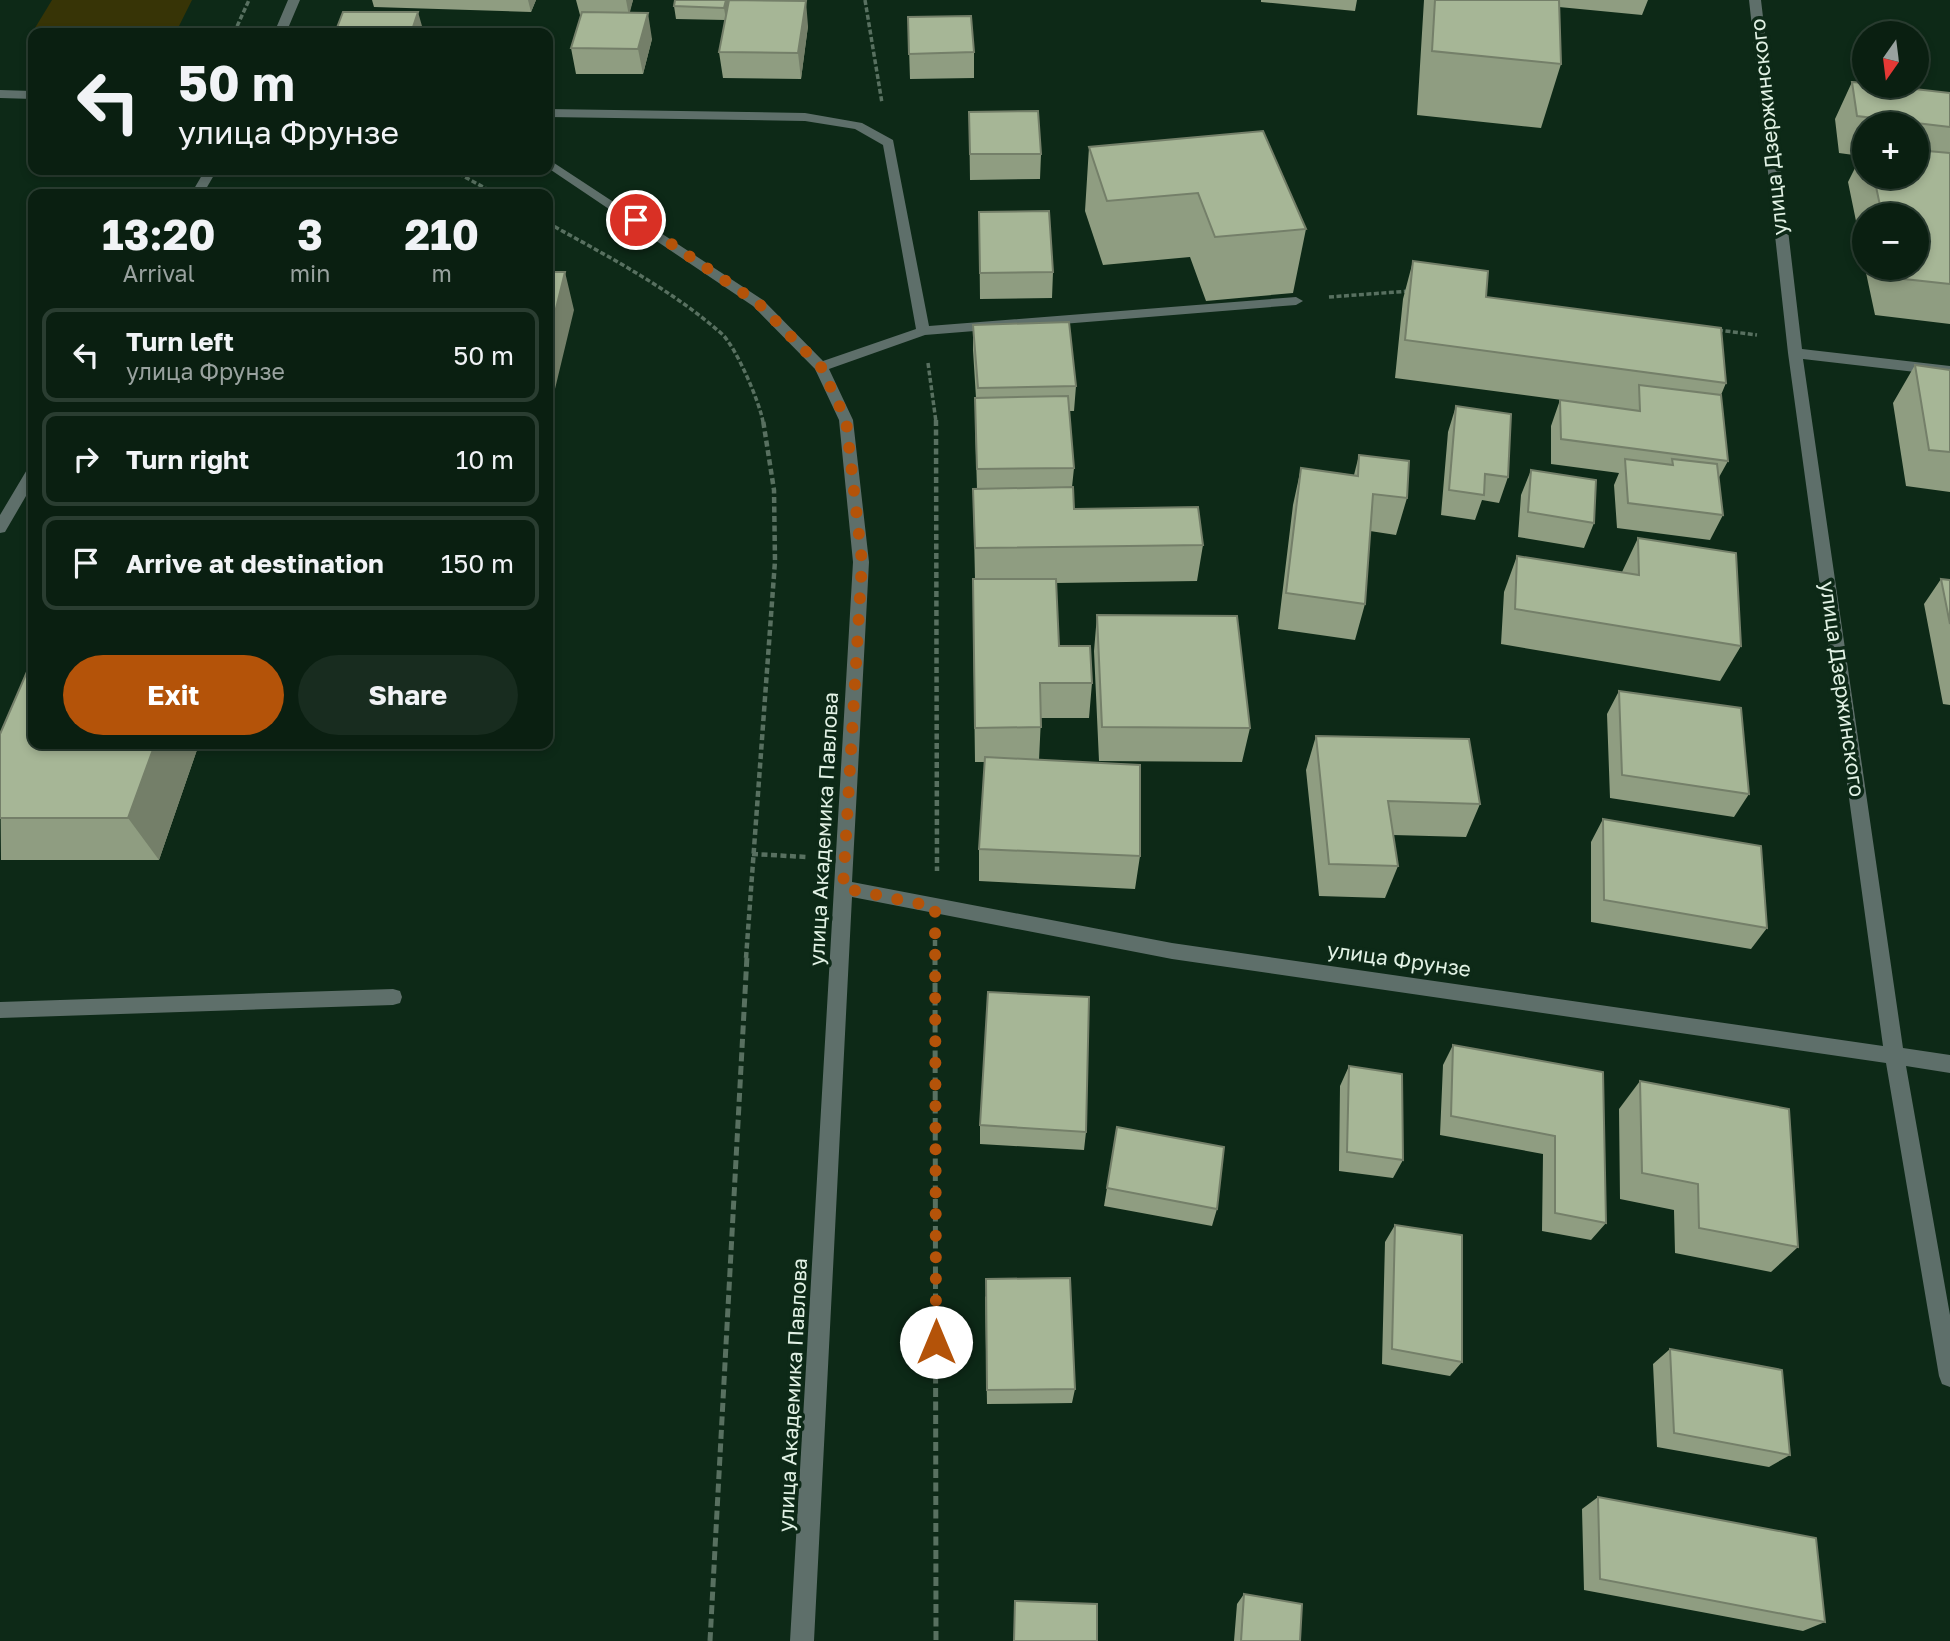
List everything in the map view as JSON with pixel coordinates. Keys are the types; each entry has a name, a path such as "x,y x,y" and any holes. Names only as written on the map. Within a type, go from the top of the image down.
{"street":[{"path":"282,28 295,0"},
{"name":"улица Дзержинского","path":"1755,0 1794,346 1894,1055 1950,1376"},
{"path":"0,94 28,95"},
{"path":"553,113 805,117 858,127 889,143 923,331"},
{"name":"улица Академика Павлова","path":"553,166 758,303 821,367 846,420 862,562 802,1641"},
{"path":"821,367 923,331 1296,301"},
{"path":"1794,346 1950,371"},
{"path":"0,528 28,480"},
{"name":"улица Фрунзе","path":"843,888 1172,951 1950,1063"},
{"path":"0,1010 393,996"}],"path":[{"path":"236,28 249,0"},
{"path":"865,0 889,143"},
{"path":"461,175 487,189"},
{"path":"553,226 635,272 724,336 760,403 774,490 775,561 752,854 710,1641"},
{"path":"1296,301 1399,289 1412,291"},
{"path":"1712,329 1794,346"},
{"path":"923,331 936,418 936,1641"}],"shaded area":[{"path":"52,0 192,0 178,28 35,28"}],"building":[{"path":"675,0 726,0 724,8 674,6"},
{"path":"729,0 806,1 798,53 719,52"},
{"path":"1435,0 1559,0 1561,64 1432,51"},
{"path":"343,12 418,12 413,28 337,28"},
{"path":"582,12 648,13 638,49 571,48"},
{"path":"971,16 974,52 909,54 908,17"},
{"path":"456,27 518,28 456,28"},
{"path":"1929,91 1950,93 1950,127 1929,125 1929,112 1856,112 1854,98 1929,98"},
{"path":"1038,111 1041,154 970,154 969,112"},
{"path":"1263,131 1306,229 1215,237 1198,193 1107,201 1089,147"},
{"path":"1929,151 1950,153 1950,284 1913,280 1929,280 1929,203 1879,203 1877,189 1929,189"},
{"path":"1049,211 1053,272 980,273 979,212"},
{"path":"1413,261 1488,271 1486,297 1721,328 1726,383 1405,340"},
{"path":"553,272 565,272 553,321"},
{"path":"1069,322 1076,386 978,388 973,325"},
{"path":"1915,365 1950,370 1950,452 1929,450"},
{"path":"1639,385 1721,395 1728,461 1561,439 1560,400 1640,411"},
{"path":"1068,396 1074,468 977,469 975,398"},
{"path":"1456,406 1511,414 1508,477 1485,474 1484,495 1449,490"},
{"path":"1359,455 1409,461 1407,498 1373,494 1365,604 1286,593 1301,468 1358,476"},
{"path":"1625,459 1673,465 1672,459 1717,464 1723,515 1628,503"},
{"path":"1531,470 1596,480 1594,523 1528,512"},
{"path":"1073,487 1074,509 1198,507 1203,545 975,548 973,489"},
{"path":"1638,538 1736,553 1741,646 1515,609 1517,556 1639,575"},
{"path":"973,579 1056,579 1059,646 1090,646 1092,683 1040,683 1041,727 975,728"},
{"path":"1941,579 1950,580 1950,624"},
{"path":"1097,615 1237,616 1250,728 1102,727"},
{"path":"28,670 28,749 153,749 128,818 0,818 0,734"},
{"path":"1619,691 1741,708 1749,794 1622,775"},
{"path":"1316,736 1469,739 1480,804 1388,801 1398,866 1329,864"},
{"path":"985,757 1140,765 1140,856 979,849"},
{"path":"1603,819 1761,846 1767,928 1604,900"},
{"path":"988,992 1089,997 1086,1132 980,1125"},
{"path":"1453,1045 1603,1072 1606,1223 1555,1213 1555,1136 1451,1116"},
{"path":"1349,1066 1402,1074 1403,1160 1347,1152"},
{"path":"1640,1081 1789,1109 1798,1247 1699,1228 1698,1184 1642,1173"},
{"path":"1117,1127 1224,1147 1217,1209 1107,1188"},
{"path":"1395,1225 1462,1235 1462,1362 1392,1349"},
{"path":"1070,1278 1075,1389 987,1390 986,1279"},
{"path":"1670,1349 1782,1370 1790,1455 1674,1433"},
{"path":"1598,1497 1816,1538 1825,1622 1600,1579"},
{"path":"1244,1594 1302,1604 1300,1641 1241,1641"},
{"path":"1015,1601 1097,1604 1097,1641 1014,1641"}],"route":[{"path":"636,220 758,303 821,367 846,420 862,562 843,888 935,907 936,1342"}]}
